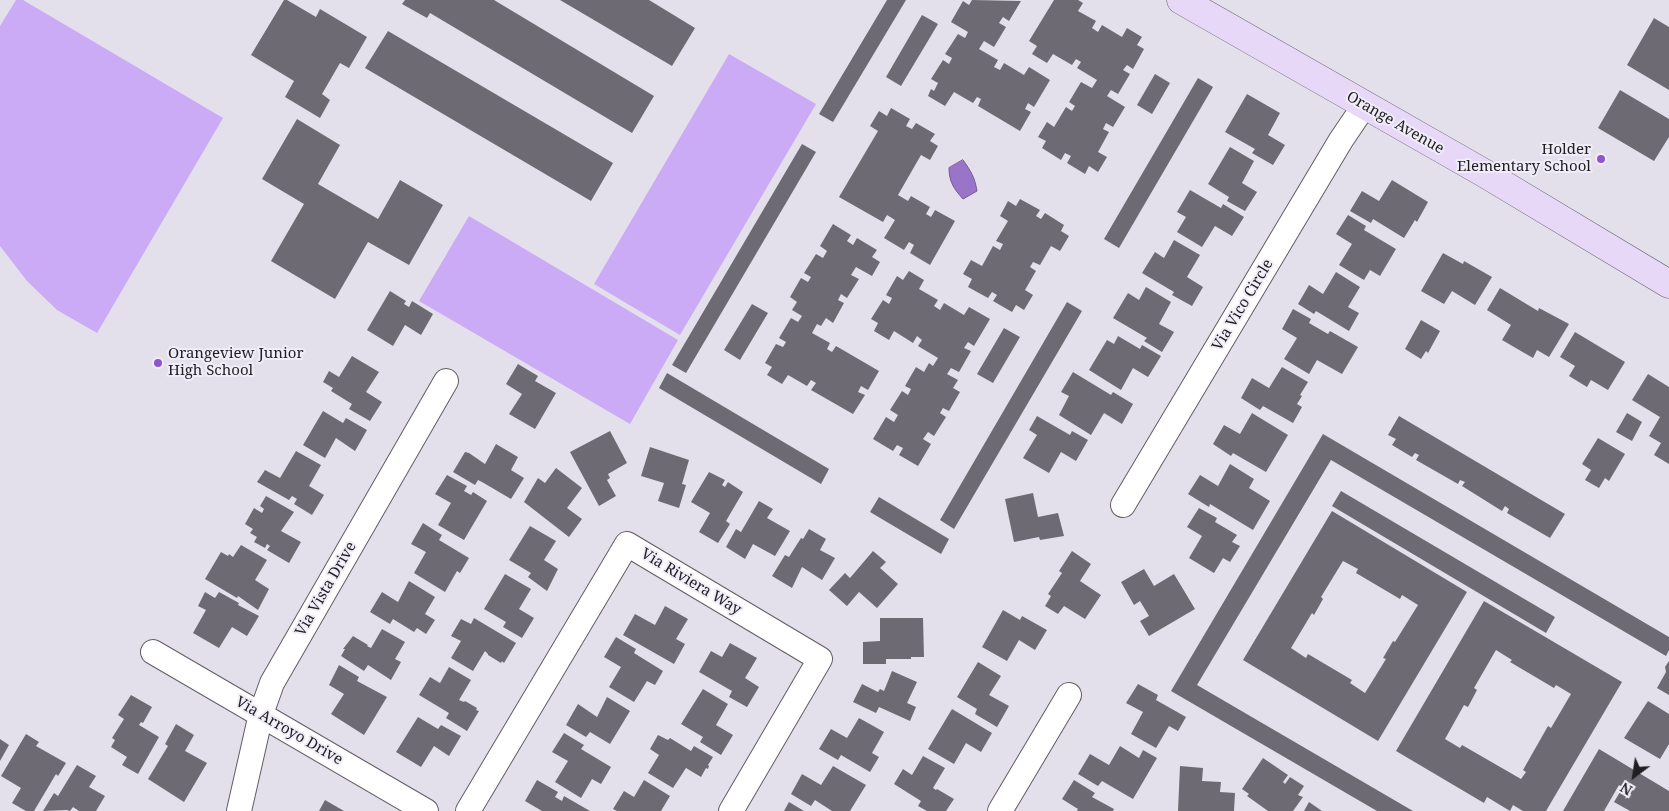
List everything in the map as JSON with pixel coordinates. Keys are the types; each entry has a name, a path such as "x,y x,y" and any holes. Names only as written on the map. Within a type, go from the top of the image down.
{"main road":[{"name":"Orange Avenue","path":"1181,0 1484,173 1669,284"}],"street":[{"name":"Via Vico Circle","path":"1124,505 1341,140 1364,106"},
{"name":"Via Vista Drive","path":"239,811 260,714 272,683 446,381"},
{"name":"Via Riviera Way","path":"468,811 626,544 820,659 731,811"},
{"name":"Via Arroyo Drive","path":"153,652 426,811"},
{"path":"1000,811 1069,695"}],"shaded area":[{"path":"16,0 23,0 223,118 97,333 57,310 27,281 0,246 0,26"},
{"path":"729,54 816,104 680,335 594,284"},
{"path":"963,160 972,175 977,191 963,199 953,185 949,168"},
{"path":"469,216 678,340 630,424 419,301"}],"building":[{"path":"284,0 316,17 320,9 367,37 349,68 340,63 322,94 330,100 320,118 285,97 294,81 251,55"},
{"path":"405,0 494,0 654,96 632,133 430,13 427,18 402,4"},
{"path":"560,0 649,0 695,28 672,66"},
{"path":"887,0 906,0 833,122 819,114"},
{"path":"972,0 1021,1 1009,21 1003,17 999,23 1006,27 994,47 984,41 979,49 998,60 994,67 1000,70 1004,63 1024,75 1029,67 1050,80 1034,107 1028,103 1025,109 1031,112 1020,131 978,106 981,99 977,97 973,103 954,92 945,106 928,96 931,89 934,91 938,83 931,79 943,60 949,64 952,58 945,54 958,34 965,38 968,32 951,22 963,1 969,5"},
{"path":"1054,0 1078,0 1083,3 1078,11 1096,21 1092,28 1098,32 1102,25 1122,37 1127,28 1142,37 1137,45 1144,49 1133,69 1127,65 1123,70 1130,74 1118,94 1111,90 1107,96 1125,107 1113,127 1106,123 1103,129 1109,132 1098,152 1107,157 1098,172 1089,166 1085,174 1067,163 1071,156 1065,153 1061,160 1042,148 1046,141 1038,137 1047,122 1054,127 1066,107 1072,111 1075,106 1069,102 1081,82 1092,88 1097,80 1077,68 1081,62 1076,59 1072,65 1053,54 1047,63 1032,54 1037,46 1029,41"},
{"path":"922,15 938,24 901,86 886,77"},
{"path":"1654,18 1669,27 1669,90 1627,65"},
{"path":"388,31 613,163 591,201 365,68"},
{"path":"1155,74 1170,83 1152,114 1137,105"},
{"path":"1198,78 1213,87 1119,248 1104,239"},
{"path":"1620,90 1669,119 1669,137 1654,161 1598,128"},
{"path":"1247,94 1280,113 1268,135 1285,145 1273,165 1252,153 1255,149 1225,132"},
{"path":"891,108 910,119 906,126 912,129 916,123 935,134 930,141 938,146 930,160 921,155 898,195 908,201 911,196 930,207 926,214 931,217 935,210 955,221 930,265 910,253 914,245 909,242 904,250 884,238 895,220 887,215 883,222 839,197 878,131 870,126 879,111 887,116"},
{"path":"297,119 340,145 318,184 378,219 400,180 443,205 409,265 368,242 335,299 271,261 304,204 262,179"},
{"path":"802,144 816,152 686,373 672,365"},
{"path":"1230,147 1254,161 1242,183 1257,192 1245,211 1227,201 1229,197 1208,184"},
{"path":"1392,180 1428,202 1417,222 1415,220 1404,238 1373,219 1371,223 1350,211 1362,191 1379,201"},
{"path":"1190,190 1221,208 1223,204 1244,217 1232,236 1215,226 1202,247 1177,232 1186,217 1177,212"},
{"path":"1020,199 1040,210 1036,216 1041,219 1045,213 1064,225 1061,231 1069,236 1060,251 1051,246 1040,265 1033,262 1030,267 1036,271 1025,290 1033,295 1024,310 1016,305 1012,312 993,301 997,295 992,292 988,298 968,287 972,279 963,274 971,260 982,266 993,246 1000,250 1003,244 996,241 1008,221 1000,216 1008,201 1016,206"},
{"path":"1348,215 1366,226 1364,230 1396,249 1380,276 1370,270 1364,280 1339,265 1352,244 1336,234"},
{"path":"833,224 851,235 847,241 853,245 857,238 877,250 872,257 880,262 872,276 856,267 851,275 859,279 847,298 841,294 838,300 844,303 833,323 826,318 821,326 817,324 812,333 830,343 827,349 832,352 836,346 879,371 868,390 861,386 858,392 865,395 853,414 811,390 816,383 811,380 807,386 788,375 782,384 767,375 772,367 765,363 776,344 783,347 786,342 779,338 791,318 798,322 802,316 792,310 797,302 790,297 801,278 808,282 811,277 804,273 816,254 823,258 827,251 820,246"},
{"path":"1174,240 1200,255 1187,277 1203,287 1192,306 1172,295 1174,292 1142,273 1155,252 1164,258"},
{"path":"1443,253 1463,264 1464,261 1492,277 1475,305 1452,291 1444,304 1421,291"},
{"path":"909,271 924,280 919,289 938,300 934,306 940,310 944,303 964,315 969,307 990,319 974,346 968,342 964,348 971,351 959,372 951,368 947,374 958,380 953,388 960,392 949,411 943,408 940,413 946,417 934,436 928,432 923,439 931,444 918,466 899,455 903,448 897,445 893,451 873,439 886,417 894,422 898,415 890,410 902,391 908,395 911,389 905,386 916,367 924,372 929,363 933,366 938,358 918,346 922,340 917,336 913,343 894,331 889,340 874,331 878,323 871,319 883,300 889,304 892,298 886,295 897,276 903,280"},
{"path":"1336,272 1360,287 1348,307 1359,313 1349,331 1316,311 1314,314 1298,304 1309,285 1323,294"},
{"path":"1146,287 1171,302 1159,324 1174,332 1162,352 1144,341 1147,338 1113,318 1128,293 1139,300"},
{"path":"1500,288 1538,311 1539,308 1569,324 1549,357 1537,350 1533,358 1502,340 1511,325 1487,310"},
{"path":"390,291 406,301 404,304 409,307 412,301 433,314 421,335 405,325 393,346 367,330"},
{"path":"1067,302 1082,311 954,529 940,520"},
{"path":"752,304 768,313 740,360 724,350"},
{"path":"1293,309 1311,319 1309,323 1328,334 1330,331 1358,347 1342,374 1317,360 1309,374 1284,359 1297,338 1282,329"},
{"path":"1421,320 1440,331 1428,353 1426,351 1421,359 1405,349"},
{"path":"1004,328 1020,337 993,383 977,374"},
{"path":"1575,332 1625,362 1608,390 1591,380 1587,387 1569,376 1575,366 1560,357"},
{"path":"1118,336 1140,349 1142,345 1161,356 1148,377 1133,368 1121,390 1089,370 1107,340 1114,344"},
{"path":"352,356 379,372 366,392 382,402 370,421 349,409 352,404 331,391 333,388 323,382 329,371 339,377"},
{"path":"518,364 538,376 535,381 556,393 535,429 509,414 522,394 506,384"},
{"path":"1282,367 1308,382 1300,395 1302,396 1297,404 1302,407 1293,423 1263,406 1260,410 1241,398 1252,378 1269,388"},
{"path":"1073,372 1111,395 1113,392 1133,404 1122,424 1104,413 1091,435 1059,415 1069,396 1061,392"},
{"path":"667,373 829,469 821,484 659,388"},
{"path":"1648,374 1669,387 1669,464 1654,455 1661,443 1649,436 1660,417 1632,400"},
{"path":"323,411 343,423 346,418 367,430 355,451 336,438 325,458 303,445"},
{"path":"1252,413 1288,435 1266,472 1233,453 1231,456 1213,444 1224,425 1240,434"},
{"path":"1627,413 1642,422 1632,441 1616,432"},
{"path":"1037,416 1070,435 1072,431 1088,440 1076,461 1061,452 1049,473 1023,458 1037,435 1029,430"},
{"path":"1399,416 1565,514 1550,538 1507,513 1509,509 1505,506 1502,511 1462,486 1465,482 1460,480 1458,484 1416,460 1419,455 1415,453 1412,457 1392,445 1396,439 1388,435"},
{"path":"610,431 627,463 608,474 610,478 607,480 616,496 599,506 570,452"},
{"path":"1323,434 1669,637 1669,650 1666,656 1331,460 1197,685 1413,811 1377,811 1171,691"},
{"path":"1598,438 1625,454 1609,481 1605,478 1599,488 1585,480 1591,470 1582,464"},
{"path":"496,444 518,457 511,470 524,478 511,499 478,480 475,485 453,472 465,452 485,464"},
{"path":"650,447 689,460 682,484 686,485 679,508 658,501 664,483 641,476"},
{"path":"296,451 321,465 309,486 324,495 312,515 294,504 297,499 292,496 289,500 257,482 265,470 280,478"},
{"path":"1230,464 1254,479 1249,488 1270,501 1253,530 1210,504 1209,507 1188,494 1200,475 1218,486"},
{"path":"556,468 582,488 567,508 582,519 569,537 524,502 538,478 545,483"},
{"path":"709,472 725,480 722,485 725,487 728,482 743,492 726,521 730,524 718,543 699,532 710,513 691,502"},
{"path":"447,475 467,486 464,491 471,495 473,492 487,501 464,540 438,525 451,503 435,494"},
{"path":"1341,491 1555,617 1546,633 1332,506"},
{"path":"1033,493 1038,517 1058,513 1064,536 1040,540 1039,537 1014,542 1005,499"},
{"path":"266,496 294,512 281,531 301,542 289,563 267,550 270,546 267,544 265,548 254,542 257,537 250,533 253,529 245,524 254,508 262,513 264,509 260,506"},
{"path":"879,497 949,539 941,554 870,512"},
{"path":"759,501 773,509 767,518 790,531 775,556 753,544 745,559 726,547 736,529 741,532"},
{"path":"1199,508 1217,518 1215,522 1237,535 1232,542 1240,546 1230,562 1223,558 1214,573 1189,558 1202,536 1187,527"},
{"path":"1332,511 1467,592 1378,741 1243,660","holes":["1343,561 1358,569 1356,573 1400,599 1402,595 1418,605 1395,642 1393,641 1383,658 1386,659 1365,693 1350,683 1352,680 1308,654 1306,658 1291,648 1312,613 1314,615 1323,599 1321,597"]},
{"path":"423,523 442,535 439,540 469,558 460,573 457,571 445,592 414,573 426,552 411,544"},
{"path":"530,526 556,541 544,560 558,569 547,591 528,577 531,573 509,560"},
{"path":"809,529 826,539 820,550 835,558 822,580 802,567 792,588 772,576 785,555 789,557"},
{"path":"241,545 267,560 255,580 269,589 258,610 238,596 237,598 205,579 221,552 233,557"},
{"path":"873,551 886,562 880,568 898,584 877,608 859,592 847,606 829,590 845,573 850,578"},
{"path":"1072,551 1091,564 1080,581 1101,595 1085,619 1064,606 1058,614 1045,606 1051,596 1048,594 1062,573 1059,571"},
{"path":"1144,569 1154,586 1174,574 1195,609 1149,636 1140,621 1149,616 1140,601 1134,605 1121,582"},
{"path":"505,574 531,589 519,609 534,618 522,638 503,627 506,622 484,609"},
{"path":"409,581 435,597 425,614 435,620 426,634 417,628 414,632 393,619 390,624 370,612 382,592 398,602"},
{"path":"205,592 215,598 219,592 259,616 247,636 232,627 219,648 193,633 206,610 198,606"},
{"path":"1484,601 1622,682 1546,811 1523,811 1513,805 1510,811 1487,797 1484,803 1396,751","holes":["1496,650 1512,660 1510,662 1554,688 1556,685 1571,694 1551,728 1548,726 1523,770 1526,772 1521,779 1462,745 1460,748 1445,739 1464,705 1468,707 1477,690 1474,688"]},
{"path":"665,606 688,619 676,639 685,644 674,664 623,635 635,614 655,625"},
{"path":"1003,610 1020,620 1022,616 1047,630 1035,650 1019,640 1007,661 982,647"},
{"path":"474,618 516,643 504,663 488,655 485,651 473,671 451,658 461,641 451,636 461,619 471,624"},
{"path":"880,618 923,618 924,657 886,659 886,664 863,664 863,642 880,641"},
{"path":"382,629 405,642 395,659 401,662 391,680 368,665 364,671 341,656 345,649 343,649 353,636 371,648"},
{"path":"616,637 636,649 634,653 663,671 655,685 647,681 634,702 609,687 621,667 604,657"},
{"path":"730,643 757,658 745,678 759,687 747,707 729,697 732,691 699,672 711,651 722,657"},
{"path":"1669,661 1669,695 1657,688 1666,672 1665,667"},
{"path":"978,662 1001,676 989,695 1009,706 997,727 975,714 977,709 957,697"},
{"path":"339,665 359,677 357,681 387,697 364,735 331,714 344,694 329,685"},
{"path":"449,667 471,680 459,700 465,701 479,711 467,731 446,718 449,713 419,695 430,677 440,683"},
{"path":"892,671 917,682 907,703 916,707 910,721 879,707 876,713 853,702 862,684 878,692 880,689 884,691"},
{"path":"1138,684 1158,695 1156,700 1186,717 1178,731 1169,726 1156,748 1131,734 1143,712 1126,703"},
{"path":"703,689 728,704 716,725 733,735 721,755 700,742 703,737 681,724"},
{"path":"131,695 152,707 143,723 141,722 139,725 159,737 138,774 122,765 127,757 111,747 115,740 112,738 124,719 118,715"},
{"path":"607,697 630,711 610,744 590,732 586,737 566,725 578,704 597,717"},
{"path":"1648,701 1669,714 1669,744 1660,759 1624,738"},
{"path":"952,709 992,733 981,752 966,743 954,764 928,749"},
{"path":"418,717 438,729 441,725 461,736 449,756 434,746 421,767 396,752"},
{"path":"859,718 884,732 872,753 879,757 870,772 841,755 838,760 819,749 831,729 847,738"},
{"path":"176,724 194,735 185,751 207,763 184,802 148,779 168,746 165,744"},
{"path":"564,733 584,745 581,749 611,767 601,784 592,779 581,798 555,782 568,761 552,752"},
{"path":"26,734 39,742 36,746 66,763 58,776 56,774 34,811 26,811 12,803 21,788 1,776"},
{"path":"658,735 668,740 670,738 691,751 694,746 713,757 708,765 708,769 706,768 701,777 686,768 673,788 648,773 659,755 650,749"},
{"path":"0,739 9,745 0,761"},
{"path":"1120,746 1139,758 1143,750 1157,758 1133,799 1102,781 1098,786 1078,774 1090,754 1109,765"},
{"path":"1599,749 1669,791 1669,811 1630,811 1614,802 1623,787 1619,785 1604,811 1563,811"},
{"path":"923,756 945,768 933,788 954,799 946,811 927,811 918,806 921,801 894,784 903,769 912,775"},
{"path":"1263,758 1288,775 1283,782 1285,784 1290,777 1304,786 1298,795 1303,797 1293,811 1268,811 1247,796 1249,794 1242,789"},
{"path":"77,765 96,776 89,787 105,796 96,811 79,811 73,807 70,811 43,811 54,793 58,796"},
{"path":"833,766 866,785 850,811 832,811 815,800 811,806 791,794 802,774 821,785"},
{"path":"1180,766 1203,768 1202,781 1221,782 1220,792 1235,793 1234,811 1178,811"},
{"path":"537,780 558,792 555,797 562,801 564,796 590,811 542,811 525,801"},
{"path":"644,780 670,796 661,811 617,811 613,809 624,791 634,797"},
{"path":"1074,780 1095,793 1092,797 1114,809 1113,811 1077,811 1078,809 1062,799"},
{"path":"325,800 344,811 319,811"},
{"path":"789,802 804,811 784,811"},
{"path":"1309,802 1322,811 1304,811"}],"place":[{"name":"Holder Elementary School","path":"1601,159"},
{"name":"Orangeview Junior High School","path":"158,363"}]}
